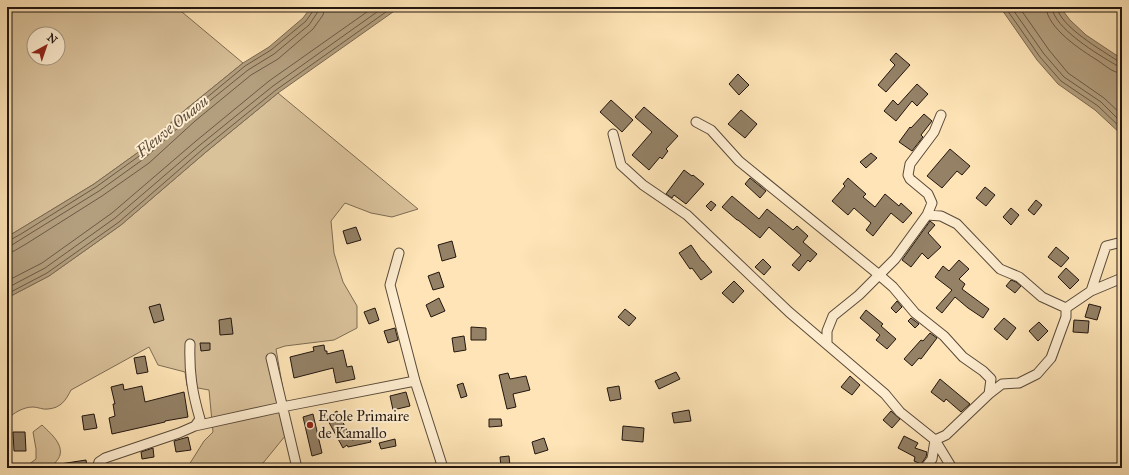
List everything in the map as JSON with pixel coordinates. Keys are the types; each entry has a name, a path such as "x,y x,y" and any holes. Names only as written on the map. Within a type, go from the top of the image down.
{"street":[{"path":"827,344 827,331 833,316 859,295 894,258 927,215 932,203 928,194 910,179 908,175 910,164 934,132 941,115"},
{"path":"696,122 711,130 739,161 893,287 915,313 944,336 963,357 983,371 991,379 1002,384 1019,383 1037,374 1050,358 1066,317 1066,308"},
{"path":"613,134 621,165 643,184 687,216 784,307 885,394 900,412 935,440 952,468"},
{"path":"927,215 941,216 957,224 1000,269 1019,278 1042,297 1066,308"},
{"path":"1091,291 1106,246 1122,242"},
{"path":"399,254 390,285 415,381 443,468"},
{"path":"1066,308 1091,291 1122,278"},
{"path":"190,344 189,365 193,397 200,419 195,426"},
{"path":"271,358 297,468"},
{"path":"989,394 991,379"},
{"path":"97,468 99,462 105,458 179,433 195,426 415,381"},
{"path":"935,440 946,434 1002,384"},
{"path":"925,468 932,459 935,440"}],"shaded area":[{"path":"7,7 176,7 243,63 185,110 140,151 94,184 7,237"},
{"path":"278,93 418,209 392,217 371,213 345,203 331,221 334,253 343,282 357,306 357,328 334,340 285,346 276,349 290,430 259,468 187,468 204,441 213,432 209,390 187,386 185,372 158,365 149,347 71,390 60,405 46,409 33,407 22,409 7,419 7,298 49,276 121,225"},
{"path":"42,425 52,434 59,446 60,455 58,460 51,468 22,468 36,459 33,432"}],"water":[{"name":"Fleuve Ouaou","path":"311,7 400,7 278,93 121,225 49,276 7,298 7,237 94,184 140,151 185,110 243,63 269,47 303,18"},
{"path":"1000,7 1060,7 1070,20 1086,35 1122,59 1122,135 1095,110 1058,84 1037,60"}],"building":[{"path":"896,53 910,65 886,92 878,85 895,65 890,60"},
{"path":"738,74 749,85 739,95 729,84"},
{"path":"917,84 928,94 917,106 912,101 896,121 884,111 893,100 898,105"},
{"path":"611,100 633,120 622,132 600,112"},
{"path":"644,107 678,136 666,149 668,151 662,159 660,157 649,170 632,155 652,132 635,117"},
{"path":"741,110 757,124 745,138 728,124"},
{"path":"924,114 932,121 921,135 923,137 912,151 899,142 910,127 911,128"},
{"path":"950,149 970,166 962,175 957,171 942,188 927,176"},
{"path":"871,153 877,158 866,168 860,162"},
{"path":"684,170 704,184 686,204 674,195 672,198 666,194"},
{"path":"750,178 766,191 760,198 745,184"},
{"path":"848,178 866,194 863,197 875,207 885,194 899,206 901,203 912,213 903,223 891,213 873,236 866,230 871,223 854,208 848,215 832,201 845,186 843,184"},
{"path":"985,187 995,195 986,206 976,198"},
{"path":"732,196 759,219 767,209 793,230 797,226 808,236 803,242 817,254 810,262 808,260 799,271 792,265 801,255 769,227 760,238 722,207"},
{"path":"1036,200 1042,205 1034,215 1028,210"},
{"path":"711,201 716,205 711,211 706,206"},
{"path":"1011,208 1019,215 1011,225 1003,217"},
{"path":"930,221 935,225 928,233 941,247 928,259 922,253 911,267 902,260"},
{"path":"356,227 361,240 347,244 343,231"},
{"path":"452,241 456,257 442,261 438,245"},
{"path":"691,245 712,272 701,280 692,268 690,269 679,253"},
{"path":"1056,247 1069,258 1061,267 1048,257"},
{"path":"763,259 771,267 764,275 755,267"},
{"path":"959,260 969,269 959,279 965,284 962,289 989,309 983,318 955,297 942,313 936,308 952,290 935,277 943,266 949,271"},
{"path":"1066,268 1079,280 1070,289 1058,277"},
{"path":"439,272 444,287 433,290 428,276"},
{"path":"1011,280 1021,286 1015,293 1006,286"},
{"path":"734,281 744,291 733,303 722,293"},
{"path":"439,298 445,311 431,317 426,305"},
{"path":"897,301 902,307 896,313 891,308"},
{"path":"160,304 164,320 154,323 149,307"},
{"path":"1089,304 1101,307 1097,320 1085,317"},
{"path":"375,308 379,320 369,324 364,312"},
{"path":"625,309 636,318 629,326 618,317"},
{"path":"866,310 883,324 881,326 896,339 887,349 876,340 880,335 860,318"},
{"path":"231,318 233,334 220,335 219,320"},
{"path":"911,318 919,324 915,328 908,321"},
{"path":"1004,318 1016,328 1007,340 994,329"},
{"path":"1074,320 1089,321 1088,333 1073,332"},
{"path":"1039,322 1048,331 1038,341 1029,331"},
{"path":"471,327 486,328 486,340 471,340"},
{"path":"395,328 398,340 388,343 384,331"},
{"path":"930,333 937,338 921,359 919,358 912,366 904,359 921,340 923,341"},
{"path":"464,336 466,350 454,352 452,338"},
{"path":"200,343 210,343 210,350 201,351"},
{"path":"324,345 327,354 343,350 347,367 352,366 355,379 336,383 333,368 294,378 290,357 314,351 313,347"},
{"path":"145,356 148,372 137,374 134,358"},
{"path":"676,372 680,379 659,389 655,381"},
{"path":"508,373 510,379 526,376 530,390 513,394 516,407 507,409 499,375"},
{"path":"850,376 860,385 852,395 841,387"},
{"path":"940,379 970,404 961,412 946,399 944,402 931,392"},
{"path":"463,383 467,396 461,398 457,385"},
{"path":"123,384 124,390 142,386 145,402 184,392 188,417 112,434 109,418 115,416 113,404 115,404 111,387"},
{"path":"619,386 621,399 610,401 607,388"},
{"path":"406,392 410,406 393,410 390,396"},
{"path":"689,410 691,421 674,423 672,413"},
{"path":"337,411 352,440 369,436 371,442 348,447 347,445 343,448 326,417"},
{"path":"891,411 900,419 892,428 883,420"},
{"path":"94,414 97,428 84,430 82,416"},
{"path":"313,414 322,453 312,456 303,417"},
{"path":"489,419 501,419 502,426 489,427"},
{"path":"623,426 644,428 643,442 622,440"},
{"path":"13,432 25,432 26,451 14,451"},
{"path":"904,436 918,443 915,448 927,452 926,457 921,464 914,461 915,457 898,448"},
{"path":"188,437 191,450 176,452 174,441"},
{"path":"544,438 548,450 535,454 532,442"},
{"path":"395,439 396,446 381,449 379,443"},
{"path":"153,448 154,457 142,459 141,452"},
{"path":"509,456 510,466 501,467 500,457"},
{"path":"86,460 87,466 78,468 60,468 60,464"}],"place":[{"name":"Ecole Primaire de Kamallo","path":"310,425"}]}
